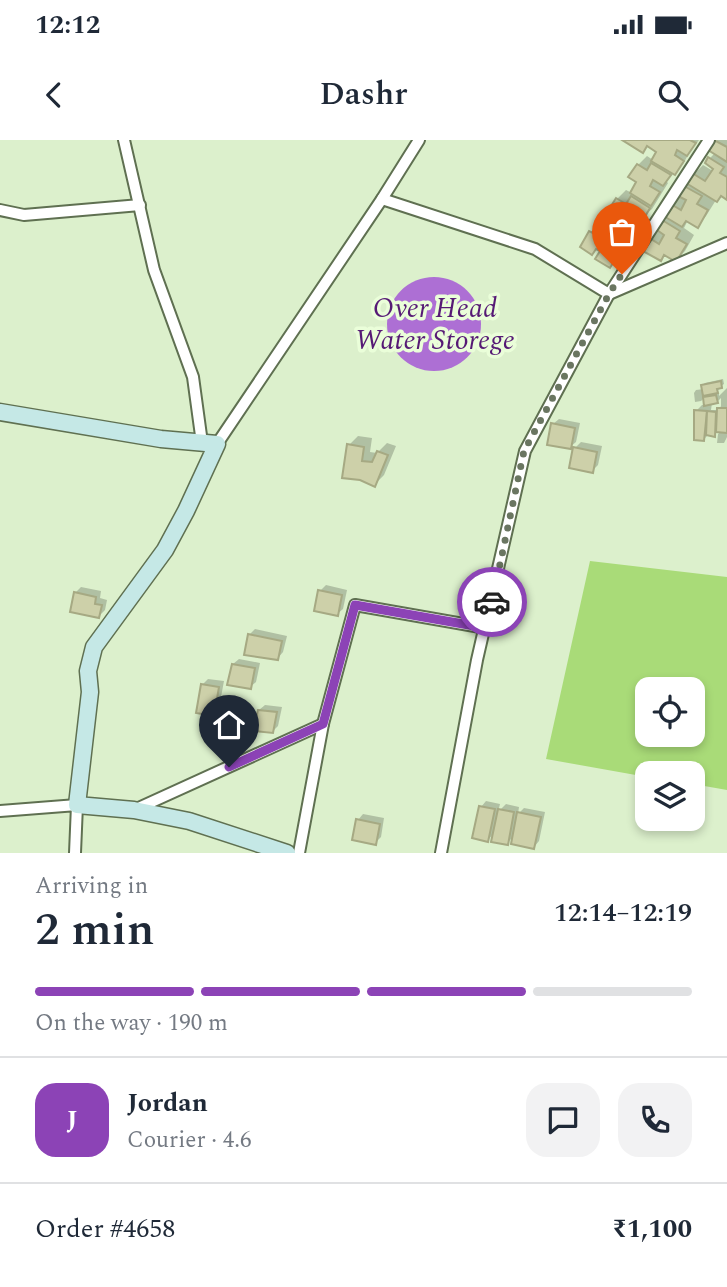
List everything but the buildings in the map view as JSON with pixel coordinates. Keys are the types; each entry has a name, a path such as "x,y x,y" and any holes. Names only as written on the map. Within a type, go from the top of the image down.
{"main road":[{"path":"0,412 161,439 210,444 186,511 165,550 94,647 88,671 90,692 77,805 134,810 189,821 287,853"}],"street":[{"path":"124,140 153,270 193,377 210,444"},
{"path":"210,444 382,199 419,140"},
{"path":"441,853 477,660 524,451 609,294 709,140"},
{"path":"382,199 535,249 609,294"},
{"path":"0,210 24,215 140,205"},
{"path":"609,294 727,243"},
{"path":"299,853 323,724 355,605 486,628"},
{"path":"134,810 323,724"},
{"path":"0,811 77,805 75,853"}],"green space":[{"path":"590,561 727,577 727,790 705,786 705,761 635,761 635,775 546,759"}],"water":[{"name":"Over Head Water Storege","path":"434,277 452,281 467,291 477,306 481,324 477,342 467,357 452,367 434,371 416,367 401,357 391,342 387,324 391,306 401,291 416,281"}],"way so far":[{"path":"492,602 524,451 622,274"}],"route":[{"path":"229,767 323,724 355,605 486,628 492,602"}]}
